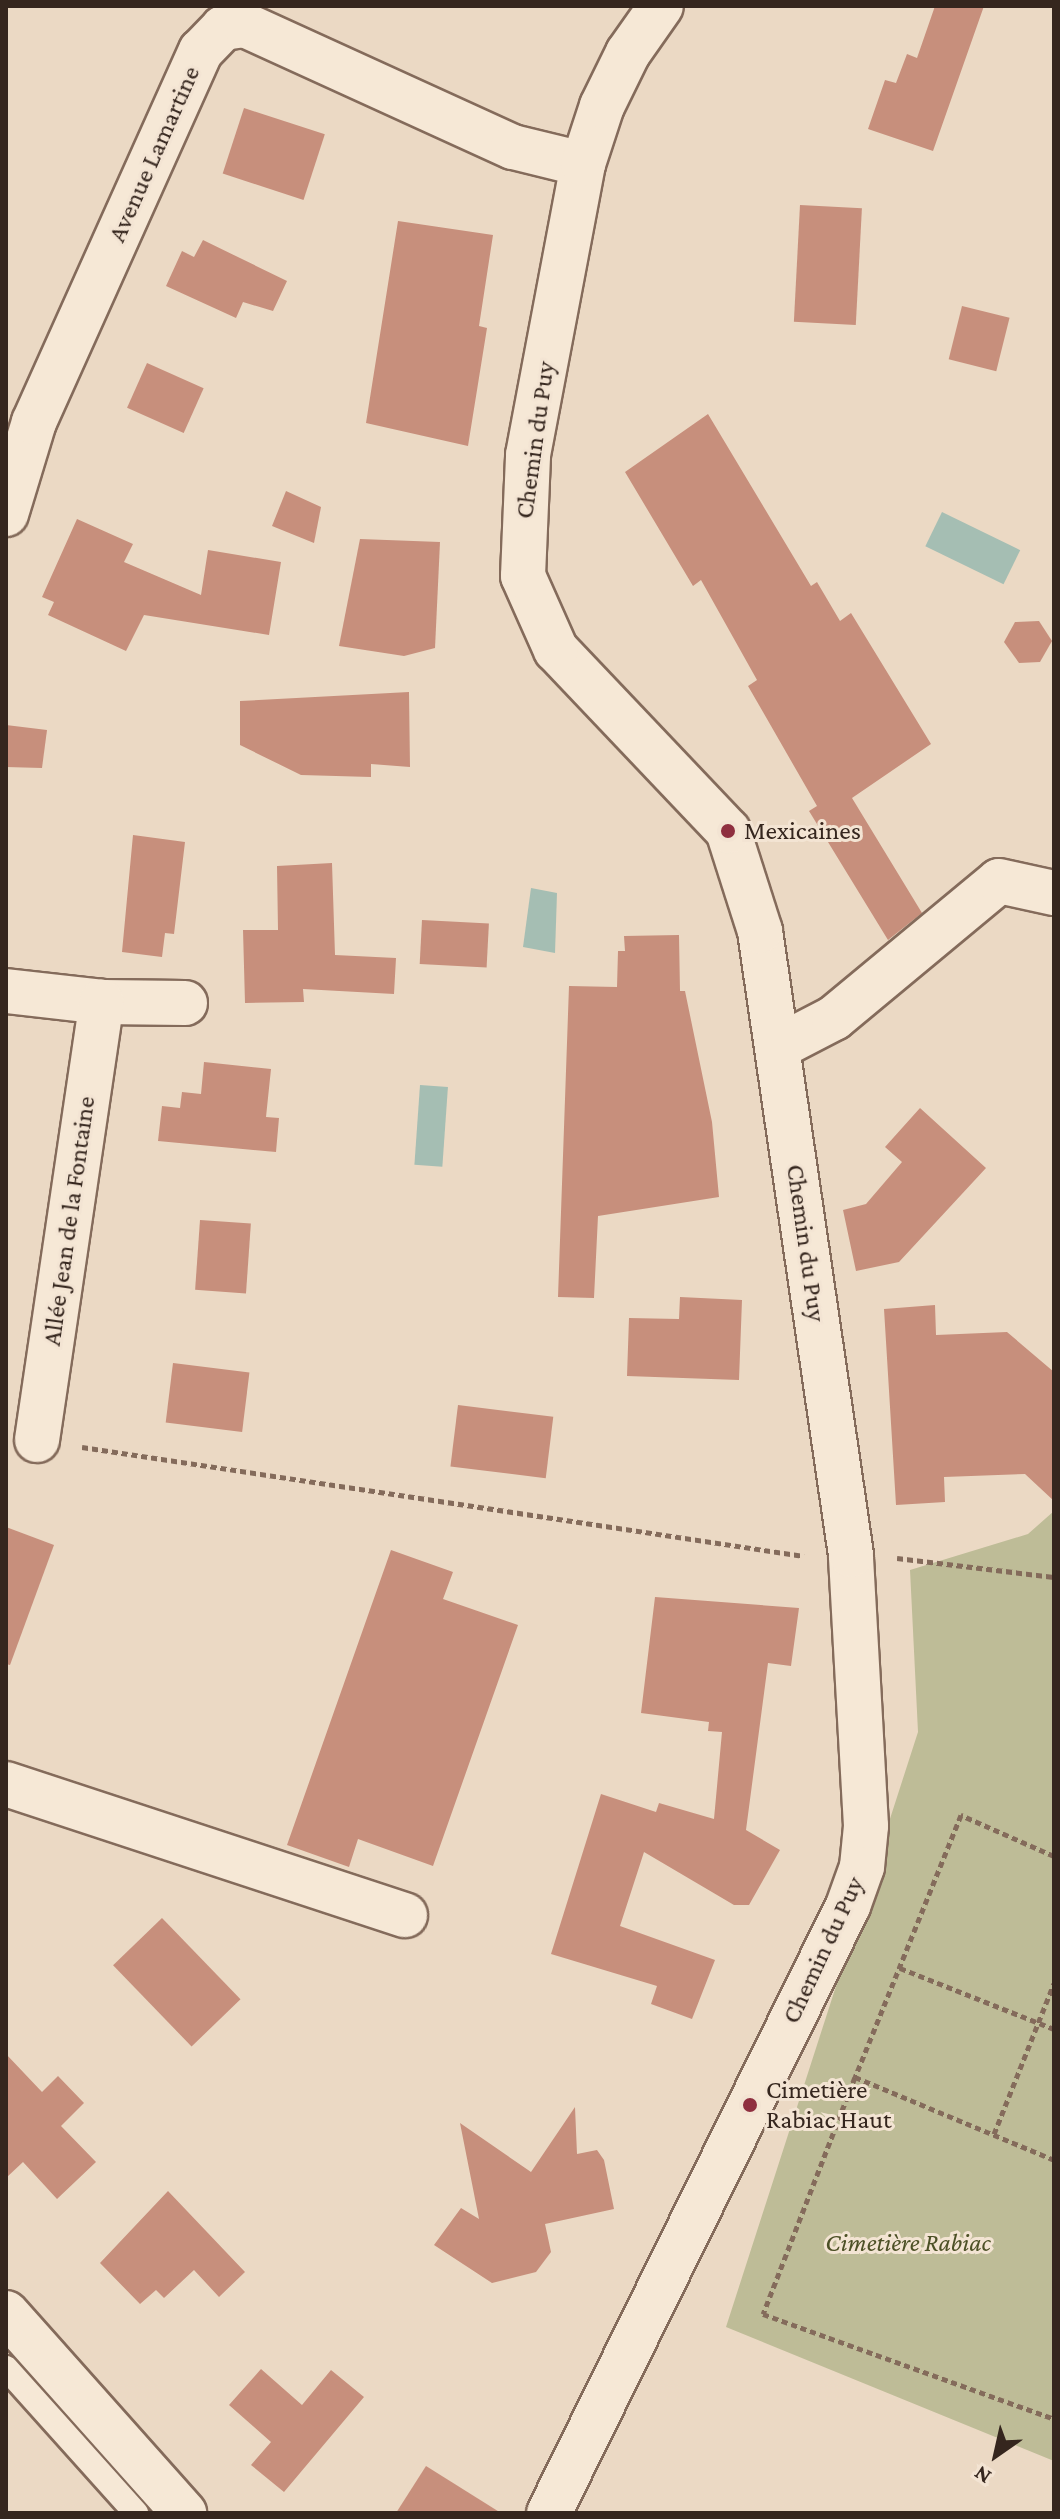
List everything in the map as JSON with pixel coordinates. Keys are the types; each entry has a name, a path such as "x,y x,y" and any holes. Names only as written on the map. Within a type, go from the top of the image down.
{"street":[{"name":"Chemin du Puy","path":"549,2513 848,1906 862,1867 866,1826 851,1555 760,931 728,831 556,650 523,576 528,455 583,164 608,93 661,6"},
{"name":"Avenue Lamartine","path":"6,514 40,408 201,51 223,28 245,25 513,147 583,164"},
{"path":"778,1047 834,1018 999,881 1054,893"},
{"path":"6,991 102,1002 185,1003"},
{"name":"Allée Jean de la Fontaine","path":"37,1440 102,1002"},
{"path":"6,1784 405,1915"},
{"path":"6,2313 184,2513"}],"lane":[{"path":"6,2368 136,2513"}],"path":[{"path":"37,1440 833,1561 851,1555 942,1561 1054,1577"},
{"path":"1054,1856 961,1815 763,2314 1054,2419"},
{"path":"900,1968 1054,2029"},
{"path":"994,2134 1054,1983"},
{"path":"855,2077 1054,2160"}],"green space":[{"name":"Cimetière Rabiac","path":"1054,1511 1054,2461 726,2327 918,1732 910,1570 1028,1534"}],"shaded area":[{"path":"942,512 1020,550 1004,584 925,546"},
{"path":"531,888 557,893 555,953 523,947"},
{"path":"420,1085 448,1087 442,1167 414,1165"}],"building":[{"path":"935,6 984,6 933,151 868,129 885,80 896,83 907,54 917,58"},
{"path":"244,108 325,134 304,200 223,174"},
{"path":"800,205 862,208 856,325 794,322"},
{"path":"398,221 493,235 479,326 487,328 468,446 366,423"},
{"path":"203,240 287,281 273,311 243,302 236,318 166,286 182,251 194,257"},
{"path":"962,306 1010,318 996,371 949,359"},
{"path":"147,363 204,388 184,433 127,408"},
{"path":"708,414 811,586 817,582 840,621 851,613 931,744 852,798 922,913 888,940 809,811 817,806 748,686 757,680 701,580 693,586 625,472"},
{"path":"286,491 321,507 314,543 272,526"},
{"path":"77,519 133,544 124,562 201,595 208,550 281,562 269,635 144,615 126,651 48,615 54,602 42,597"},
{"path":"360,539 440,542 435,648 404,656 339,646"},
{"path":"1039,621 1052,641 1040,662 1019,663 1004,642 1015,622"},
{"path":"409,692 410,767 371,764 371,777 301,775 240,745 240,701"},
{"path":"6,725 47,730 42,768 6,767"},
{"path":"133,835 185,842 174,934 165,933 162,957 122,952"},
{"path":"332,863 335,955 396,958 394,994 303,989 304,1002 245,1003 243,930 278,930 277,866"},
{"path":"422,920 489,924 487,967 420,964"},
{"path":"679,935 680,991 685,991 712,1122 719,1197 598,1216 594,1298 558,1297 569,986 617,987 618,951 625,951 624,936"},
{"path":"204,1062 271,1069 266,1117 279,1118 276,1152 158,1141 162,1106 180,1108 182,1092 201,1094"},
{"path":"920,1108 986,1168 899,1262 856,1271 843,1210 866,1204 902,1162 885,1147"},
{"path":"200,1220 251,1224 246,1293 195,1290"},
{"path":"680,1297 742,1300 739,1380 627,1376 629,1318 679,1319"},
{"path":"935,1305 936,1335 1007,1332 1054,1372 1054,1501 1025,1474 944,1477 945,1502 896,1505 884,1309"},
{"path":"173,1363 249,1372 242,1432 166,1423"},
{"path":"458,1405 553,1417 546,1478 450,1467"},
{"path":"6,1527 54,1545 10,1665 6,1664"},
{"path":"391,1550 453,1572 443,1599 518,1625 433,1866 358,1839 349,1867 287,1845"},
{"path":"655,1597 799,1608 791,1666 768,1663 746,1830 780,1850 749,1905 734,1905 644,1852 620,1926 715,1960 692,2019 651,2004 657,1986 551,1954 601,1794 656,1812 659,1803 714,1819 722,1732 708,1731 709,1722 641,1713"},
{"path":"162,1918 240,1999 192,2047 113,1965"},
{"path":"6,2054 42,2092 58,2076 84,2103 61,2126 96,2162 57,2199 23,2162 6,2178"},
{"path":"575,2107 577,2154 597,2150 604,2160 614,2209 545,2224 551,2252 536,2272 492,2283 434,2245 461,2208 479,2219 460,2123 531,2172"},
{"path":"168,2191 245,2272 219,2297 194,2270 164,2298 156,2290 140,2304 100,2263"},
{"path":"261,2369 302,2405 331,2370 364,2397 284,2492 251,2465 271,2442 229,2405"},
{"path":"426,2466 501,2513 396,2513"}],"place":[{"name":"Mexicaines","path":"728,831"},
{"name":"Cimetière Rabiac Haut","path":"750,2105"}]}
